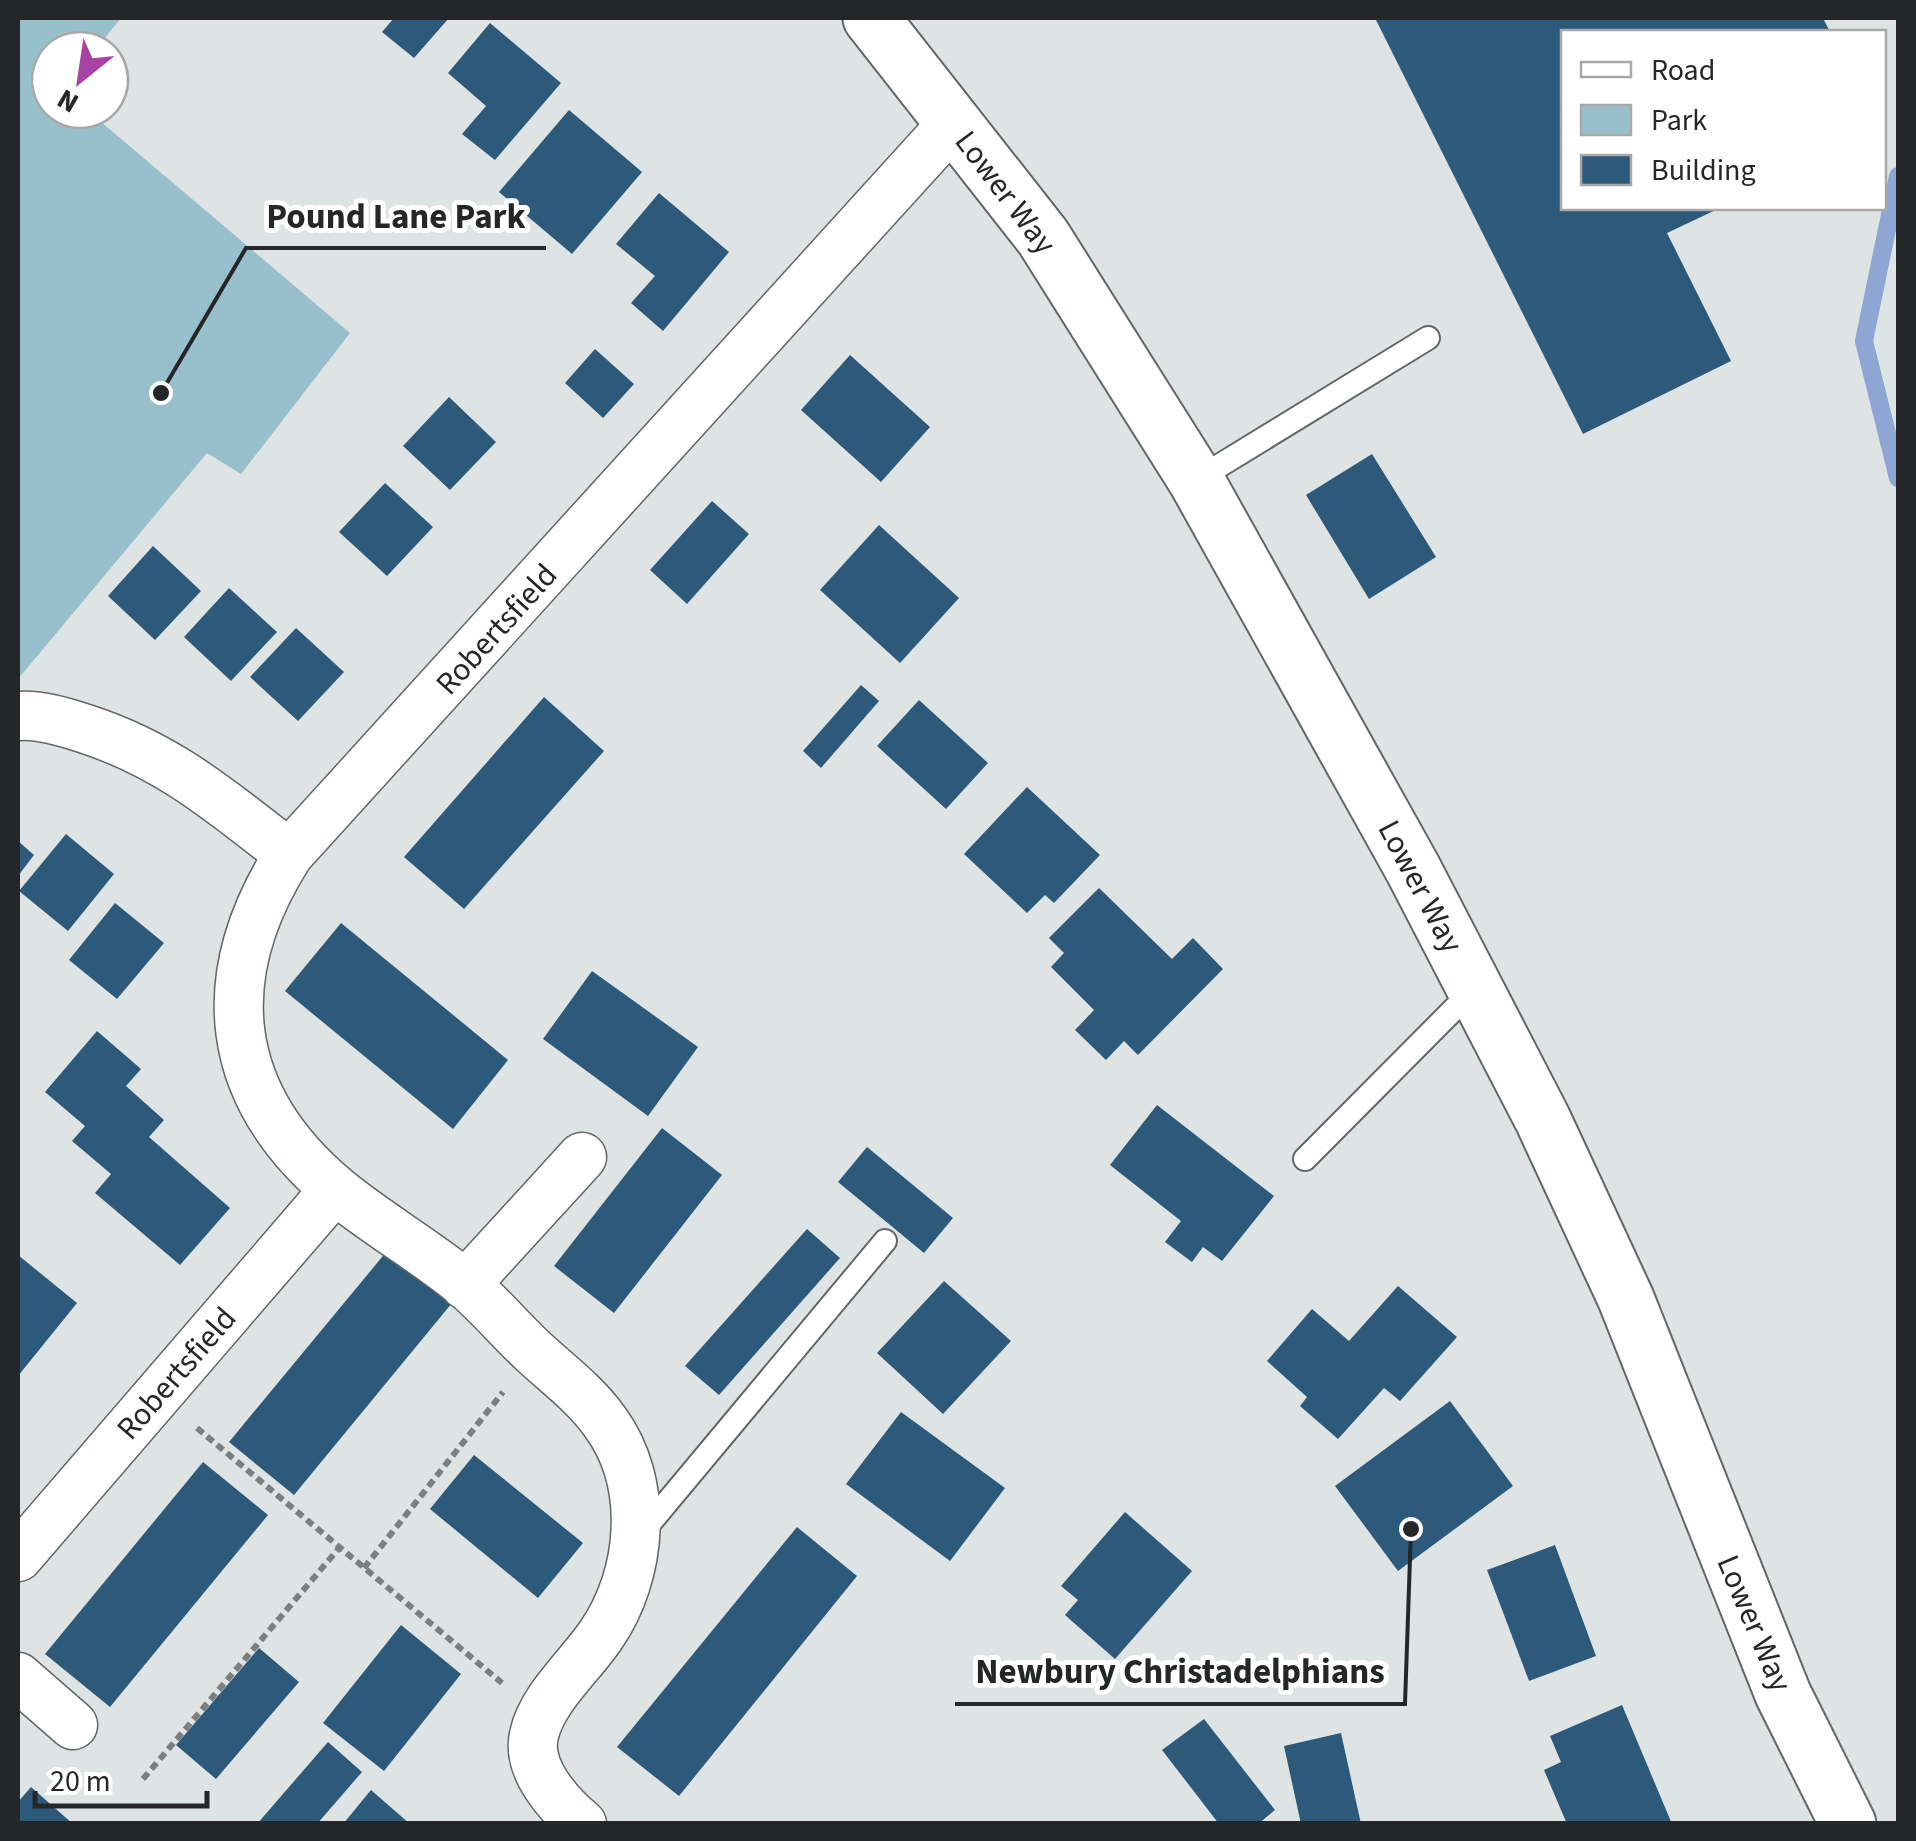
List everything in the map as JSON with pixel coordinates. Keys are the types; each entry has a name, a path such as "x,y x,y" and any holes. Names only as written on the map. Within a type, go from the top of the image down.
{"street":[{"name":"Lower Way","path":"870,18 1043,237 1196,480 1476,988 1626,1299 1783,1694 1848,1824"},
{"name":"Robertsfield","path":"541,1716 603,1634 625,1593 636,1539 627,1464 618,1439 594,1406 466,1284 335,1190 283,1136 256,1098 238,1020 240,982 251,934 268,888 289,854 954,122"},
{"path":"18,716 66,722 145,750 183,771 289,854"},
{"path":"466,1284 582,1156"},
{"name":"Robertsfield","path":"18,1557 335,1190"},
{"path":"18,1677 73,1725"},
{"path":"541,1716 532,1738 541,1778 582,1824"}],"lane":[{"path":"1196,480 1428,338"},
{"path":"1305,1159 1476,988"},
{"path":"636,1539 885,1240"}],"path":[{"path":"364,1568 534,1352"},
{"path":"157,1394 541,1716"},
{"path":"144,1779 340,1547"}],"green space":[{"path":"18,18 121,18 111,30 30,30 30,130 111,130 350,333 241,474 207,453 18,679"}],"building":[{"path":"394,18 449,18 414,58 382,32"},
{"path":"1375,18 1823,18 1829,30 1561,30 1561,210 1716,210 1667,233 1731,361 1583,434"},
{"path":"490,23 561,83 495,160 462,134 486,106 448,73"},
{"path":"569,110 642,172 572,254 499,192"},
{"path":"659,193 729,252 663,331 631,303 655,276 616,244"},
{"path":"595,349 634,384 603,418 565,383"},
{"path":"850,355 930,427 881,482 801,410"},
{"path":"449,397 496,442 450,490 403,446"},
{"path":"1372,454 1436,557 1369,599 1306,495"},
{"path":"385,483 433,527 387,576 339,532"},
{"path":"712,501 749,534 687,604 650,570"},
{"path":"879,525 959,598 900,663 820,590"},
{"path":"153,546 201,591 155,640 108,596"},
{"path":"229,588 277,632 231,681 184,637"},
{"path":"296,628 344,672 298,721 250,677"},
{"path":"861,685 879,701 821,768 803,751"},
{"path":"544,697 604,751 464,909 404,857"},
{"path":"919,700 988,763 946,809 877,746"},
{"path":"1027,787 1100,855 1054,903 1045,895 1027,913 964,854"},
{"path":"66,834 114,874 68,931 19,891"},
{"path":"18,841 34,855 18,876"},
{"path":"1099,888 1172,959 1193,938 1223,969 1138,1055 1124,1041 1106,1060 1075,1030 1094,1010 1051,967 1064,953 1049,938"},
{"path":"115,903 164,943 117,999 69,960"},
{"path":"341,923 508,1060 453,1129 285,991"},
{"path":"592,971 698,1047 648,1116 543,1039"},
{"path":"97,1031 141,1069 126,1086 164,1120 149,1137 230,1208 180,1265 95,1193 111,1174 72,1141 85,1126 45,1092"},
{"path":"1157,1105 1274,1196 1222,1261 1203,1247 1192,1262 1165,1242 1181,1221 1110,1165"},
{"path":"662,1128 722,1175 614,1313 554,1266"},
{"path":"867,1147 953,1218 924,1253 838,1182"},
{"path":"807,1229 840,1258 719,1395 685,1366"},
{"path":"387,1251 452,1303 294,1495 229,1442"},
{"path":"18,1255 77,1303 18,1376"},
{"path":"944,1281 1011,1341 943,1414 877,1353"},
{"path":"1398,1286 1457,1337 1400,1401 1384,1388 1338,1439 1300,1406 1307,1397 1267,1361 1312,1309 1349,1341"},
{"path":"1450,1401 1513,1486 1398,1571 1335,1486"},
{"path":"901,1412 1005,1488 950,1561 846,1484"},
{"path":"474,1455 583,1543 538,1598 430,1509"},
{"path":"203,1462 268,1515 110,1707 45,1654"},
{"path":"1125,1512 1192,1571 1115,1659 1065,1615 1078,1600 1061,1586"},
{"path":"797,1527 857,1576 679,1796 617,1747"},
{"path":"1555,1545 1596,1656 1529,1681 1487,1570"},
{"path":"401,1625 461,1674 384,1771 323,1723"},
{"path":"259,1648 299,1682 216,1779 176,1745"},
{"path":"1622,1705 1672,1824 1567,1824 1544,1770 1561,1762 1550,1736"},
{"path":"1204,1719 1275,1810 1258,1824 1219,1824 1162,1750"},
{"path":"1341,1733 1361,1824 1301,1824 1284,1746"},
{"path":"328,1742 362,1772 317,1824 257,1824"},
{"path":"31,1787 73,1824 18,1824 18,1802"},
{"path":"371,1790 410,1824 343,1824"}],"waterway":[{"path":"1898,176 1864,341 1898,478"}],"place":[{"name":"Pound Lane Park","path":"161,393"},
{"name":"Newbury Christadelphians","path":"1411,1529"}]}
